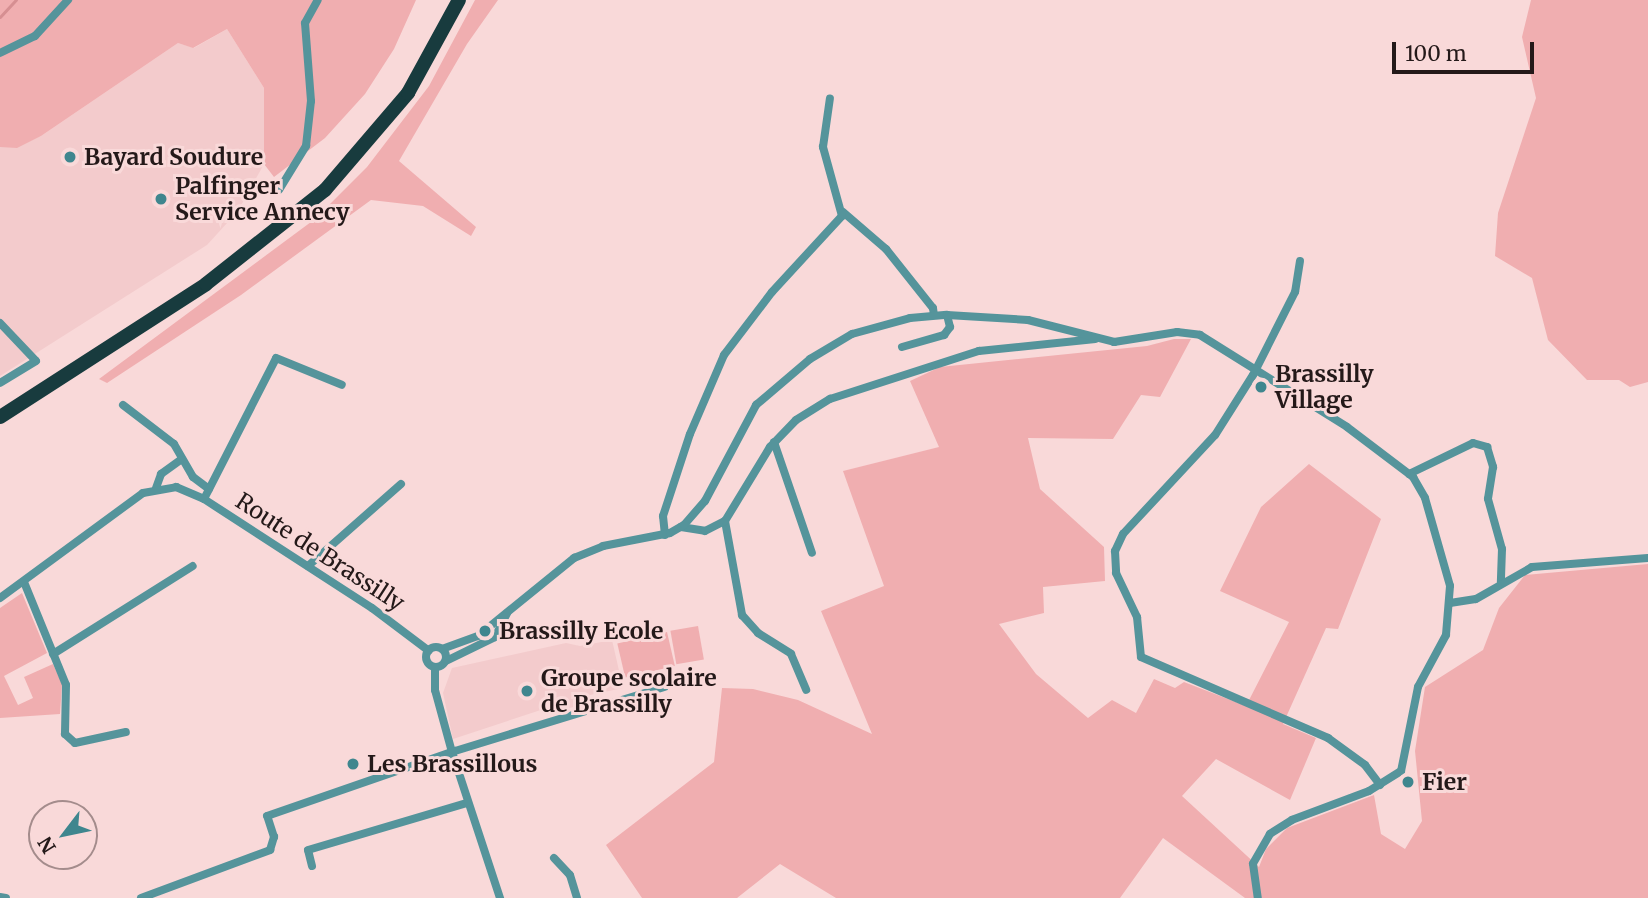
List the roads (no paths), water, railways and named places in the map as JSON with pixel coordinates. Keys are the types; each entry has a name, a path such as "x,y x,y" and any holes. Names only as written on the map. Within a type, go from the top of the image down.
{"highway":[{"path":"0,417 206,284 325,190 408,93 459,0"}],"street":[{"path":"0,53 35,36 68,0"},
{"path":"279,190 306,146 311,101 304,23 318,0"},
{"path":"830,98 824,147 843,212 886,249 933,308 934,315"},
{"path":"665,535 663,516 690,435 724,355 772,292 834,230 843,212"},
{"path":"1300,261 1295,292 1257,368 1215,435 1117,544 1116,573 1137,617 1138,650 1144,658 1328,738 1365,765 1380,785"},
{"path":"902,347 944,335 950,327 947,315"},
{"path":"500,898 452,752 435,690 435,667 427,660 429,650 442,649 474,639 580,554 665,535 681,527 705,501 749,413 764,396 842,338 884,324 947,315 1028,320 1096,339 1120,342 1192,332 1257,368 1409,474 1422,490 1442,549 1450,603 1444,643 1416,695 1403,768 1380,785 1292,820 1270,834 1253,864 1258,898"},
{"path":"0,323 36,361 0,383"},
{"path":"681,527 705,531 725,521 774,442 822,403 891,383 979,351 1096,339"},
{"path":"204,499 276,358 342,385"},
{"path":"123,405 174,444 180,460 209,489"},
{"path":"774,442 812,553"},
{"path":"1409,474 1473,443 1487,447 1493,467 1488,499 1502,549 1501,582"},
{"path":"0,598 134,499 156,488 168,468 180,460"},
{"path":"307,566 401,484"},
{"name":"Route de Brassilly","path":"156,488 186,489 204,499 429,650"},
{"path":"725,521 742,615 758,633 791,653 806,690"},
{"path":"1450,603 1476,598 1501,582 1539,566 1648,558"},
{"path":"53,654 193,566"},
{"path":"24,582 66,685 67,737 75,743 126,732"},
{"path":"435,667 495,637 507,613"},
{"path":"442,649 446,661"},
{"path":"141,898 270,850 274,837 267,816 452,752 664,687"},
{"path":"313,866 308,850 467,803"},
{"path":"554,858 570,875 576,898"},
{"path":"0,897 6,898"}],"waterway":[{"path":"0,17 16,0"}],"place":[{"name":"Bayard Soudure","path":"70,157"},
{"name":"Palfinger Service Annecy","path":"161,199"},
{"name":"Brassilly Village","path":"1261,387"},
{"name":"Brassilly Ecole","path":"485,631"},
{"name":"Groupe scolaire de Brassilly","path":"527,691"},
{"name":"Les Brassillous","path":"353,764"},
{"name":"Fier","path":"1408,782"}]}
